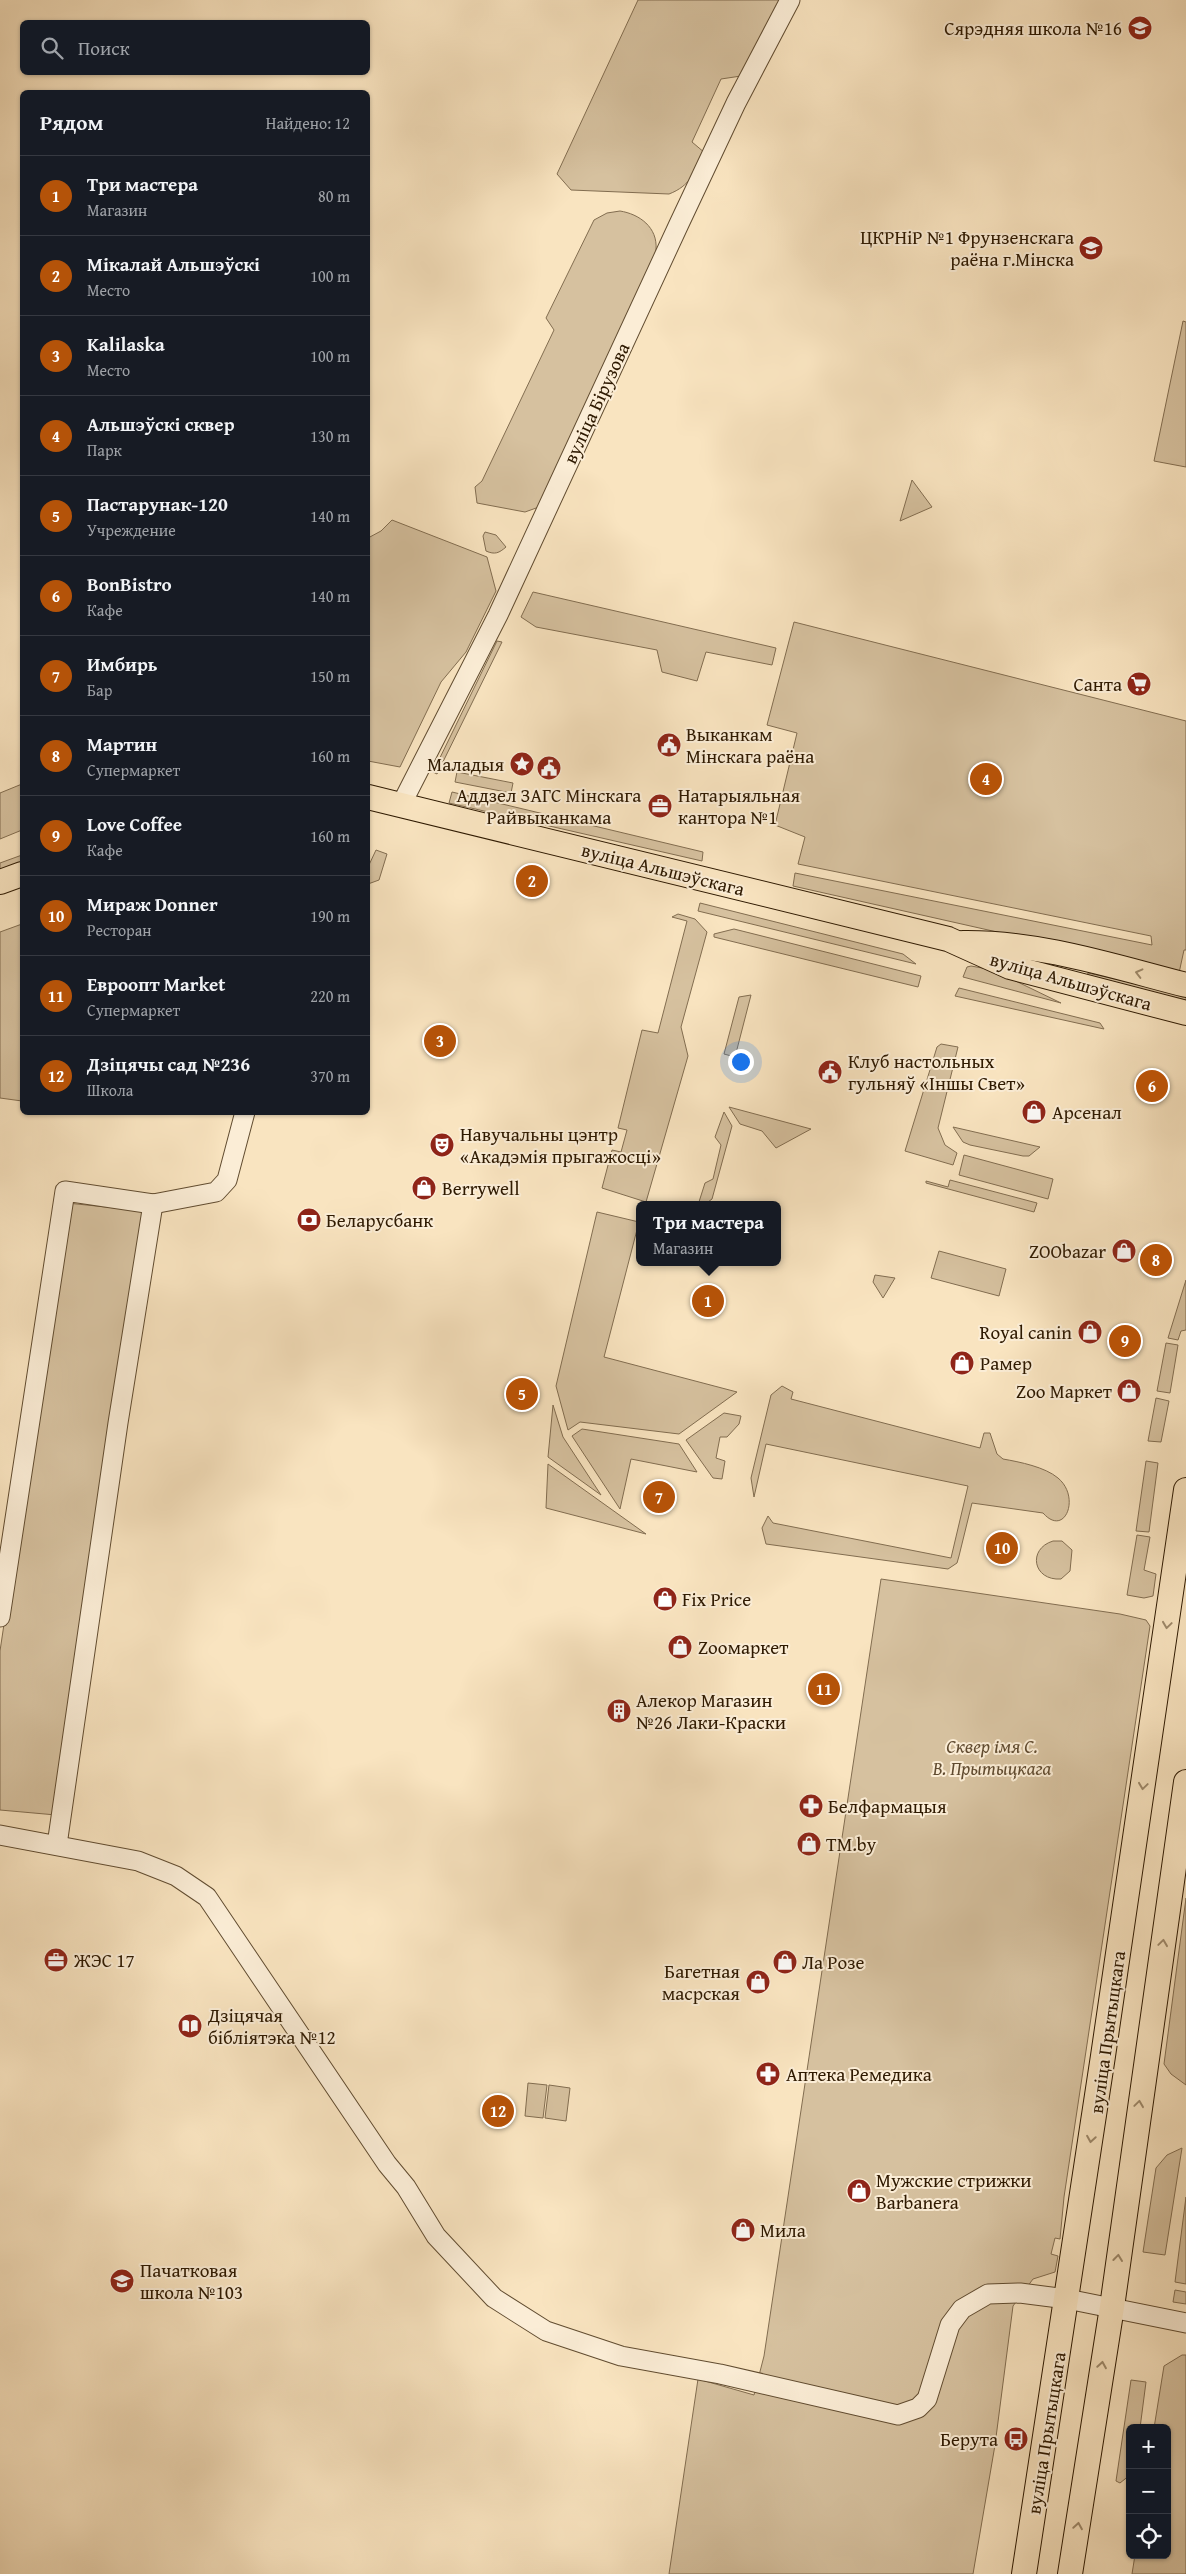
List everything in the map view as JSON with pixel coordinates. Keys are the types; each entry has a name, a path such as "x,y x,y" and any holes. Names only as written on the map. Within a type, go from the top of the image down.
{"main road":[{"name":"вуліца Альшэўскага","path":"370,797 959,943 1010,967 1186,1013"},
{"path":"0,882 20,875"},
{"name":"вуліца Альшэўскага","path":"959,943 1018,945 1066,954 1186,985"},
{"name":"вуліца Прытыцкага","path":"1024,2574 1067,2299 1186,1490"},
{"path":"1070,2574 1112,2307 1186,1782"}],"street":[{"name":"вуліца Бірузова","path":"402,805 498,615 678,224 736,103 790,0"},
{"path":"0,1617 65,1191 154,1204 216,1192 227,1180 244,1115"},
{"path":"57,1845 118,1423 154,1204"},
{"path":"0,1835 138,1861 176,1876 207,1897 387,2164 406,2187 436,2236 494,2298 546,2330 621,2356 720,2374 898,2415 918,2408 927,2399 950,2325 970,2303 988,2294 999,2292 1067,2299 1186,2323"}],"green space":[{"path":"638,0 781,0 741,76 721,79 692,142 705,153 687,183 669,194 571,190 557,174"},
{"path":"620,211 634,215 646,223 654,235 656,250 646,280 539,507 525,512 477,503 475,487 482,481 554,330 546,318 594,220 607,213"},
{"path":"1183,321 1186,322 1186,467 1154,461"},
{"path":"912,480 932,507 900,521"},
{"path":"392,520 487,557 496,591 466,652 441,682 400,767 370,761 370,537 381,531"},
{"path":"485,532 496,535 506,547 497,553 486,551 483,536"},
{"path":"533,592 776,648 772,665 706,652 697,681 662,672 657,650 536,627 521,617"},
{"path":"794,622 1186,721 1186,950 1184,950 1179,973 793,886 795,873 1152,945 1151,936 798,864 805,837 775,825 797,733 767,725"},
{"path":"497,641 502,642 437,774 433,772"},
{"path":"457,772 513,783 511,793 455,782"},
{"path":"20,785 20,831 0,839 0,793"},
{"path":"452,792 703,852 702,861 449,803"},
{"path":"376,850 387,854 379,880 370,883 370,863"},
{"path":"20,856 20,866 0,873 0,863"},
{"path":"700,903 903,954 916,964 698,911"},
{"path":"678,914 695,919 707,932 681,1027 688,1056 646,1201 643,1201 602,1188 612,1150 621,1152 627,1130 618,1128 642,1030 658,1033 687,921 672,917"},
{"path":"20,925 20,1101 0,1098 0,932"},
{"path":"734,929 921,976 918,987 714,937 714,934"},
{"path":"967,967 993,970 1061,1003 963,977"},
{"path":"1088,973 1186,995 1186,1000 1086,977"},
{"path":"959,988 1100,1023 1104,1029 955,996"},
{"path":"751,995 735,1057 724,1054 739,997"},
{"path":"941,1044 958,1047 938,1128 945,1145 957,1153 953,1165 905,1151 937,1047"},
{"path":"729,1107 811,1129 776,1148 762,1131 740,1124"},
{"path":"724,1112 732,1126 712,1199 709,1201 699,1201 705,1183 713,1179 721,1145 715,1137"},
{"path":"953,1127 1040,1147 1029,1156 1023,1156 970,1145 963,1142"},
{"path":"964,1155 1053,1179 1048,1199 959,1175"},
{"path":"950,1180 1037,1203 1034,1212 926,1183 926,1181 948,1187"},
{"path":"67,1203 145,1211 56,1815 0,1810 0,1651"},
{"path":"597,1212 636,1221 636,1234 604,1357 737,1392 679,1434 580,1422 568,1430 556,1386"},
{"path":"939,1251 1006,1269 999,1296 931,1278"},
{"path":"875,1275 895,1278 883,1298 873,1282"},
{"path":"1186,1280 1186,1330 1181,1331 1178,1340 1168,1338"},
{"path":"1166,1343 1178,1345 1170,1393 1157,1391"},
{"path":"782,1386 793,1392 791,1399 980,1448 984,1433 990,1433 997,1454 1003,1459 1039,1468 1058,1478 1065,1486 1068,1495 1069,1504 1067,1512 1058,1521 1051,1519 1043,1513 972,1503 957,1563 948,1569 766,1544 762,1528 768,1516 773,1523 951,1558 968,1486 766,1444 754,1497 751,1478 771,1395"},
{"path":"1156,1398 1169,1401 1161,1442 1148,1441"},
{"path":"553,1405 563,1437 601,1495 548,1457"},
{"path":"724,1413 741,1416 739,1424 727,1437 720,1437 716,1458 725,1461 722,1479 713,1478 686,1440"},
{"path":"582,1429 679,1444 697,1472 631,1459 620,1509 572,1436"},
{"path":"1146,1461 1158,1463 1149,1532 1136,1531"},
{"path":"548,1464 646,1534 546,1508"},
{"path":"1137,1535 1150,1537 1144,1570 1156,1574 1153,1596 1144,1598 1127,1595"},
{"path":"1053,1541 1062,1541 1072,1550 1070,1571 1061,1579 1044,1575 1039,1570 1037,1564 1039,1551"},
{"name":"Сквер імя С. В. Прытыцкага","path":"881,1579 1120,1614 1146,1620 1150,1626 1064,2197 1060,2239 1055,2238 1051,2254 1058,2256 1055,2272 1033,2279 1013,2306 995,2445 973,2574 669,2574 698,2379 754,2395 764,2356"},
{"path":"1186,1898 1186,2085 1171,2074 1164,2064"},
{"path":"528,2083 547,2085 543,2118 525,2116"},
{"path":"549,2085 570,2088 566,2121 545,2118"},
{"path":"1182,2148 1165,2255 1143,2252 1156,2168 1167,2155"},
{"path":"1186,2197 1186,2284 1175,2282"},
{"path":"1175,2290 1186,2292 1186,2304 1173,2302"},
{"path":"1182,2355 1186,2355 1186,2574 1132,2574 1134,2559 1171,2559 1171,2424 1155,2424 1164,2366"},
{"path":"1131,2380 1146,2382 1141,2424 1126,2424 1126,2478 1120,2483 1116,2481"}],"place":[{"name":"Сярэдняя школа №16","path":"1140,28"},
{"name":"ЦКРНіР №1 Фрунзенскага раёна г.Мінска","path":"1091,248"},
{"name":"Санта","path":"1139,684"},
{"name":"Выканкам Мінскага раёна","path":"669,745"},
{"name":"Маладыя","path":"522,764"},
{"name":"Аддзел ЗАГС Мінскага Райвыканкама","path":"549,768"},
{"name":"Альшэўскі сквер","path":"986,779"},
{"name":"Натарыяльная кантора №1","path":"660,806"},
{"name":"Мікалай Альшэўскі","path":"532,881"},
{"name":"Kalilaska","path":"440,1041"},
{"name":"Клуб настольных гульняў «Іншы Свет»","path":"830,1072"},
{"name":"BonBistro","path":"1152,1086"},
{"name":"Арсенал","path":"1034,1112"},
{"name":"Навучальны цэнтр «Акадэмія прыгажосці»","path":"442,1145"},
{"name":"Berrywell","path":"424,1188"},
{"name":"Беларусбанк","path":"309,1220"},
{"name":"ZOObazar","path":"1124,1251"},
{"name":"Мартин","path":"1156,1260"},
{"name":"Три мастера","path":"708,1301"},
{"name":"Royal canin","path":"1090,1332"},
{"name":"Love Coffee","path":"1125,1341"},
{"name":"Рамер","path":"962,1363"},
{"name":"Zoo Маркет","path":"1129,1391"},
{"name":"Пастарунак-120","path":"522,1394"},
{"name":"Имбирь","path":"659,1497"},
{"name":"Мираж Donner","path":"1002,1548"},
{"name":"Fix Price","path":"665,1599"},
{"name":"Zooмаркет","path":"680,1647"},
{"name":"Евроопт Market","path":"824,1689"},
{"name":"Алекор Магазин №26 Лаки-Краски","path":"619,1711"},
{"name":"Белфармацыя","path":"811,1806"},
{"name":"TM.by","path":"809,1844"},
{"name":"ЖЭС 17","path":"56,1960"},
{"name":"Ла Розе","path":"785,1962"},
{"name":"Багетная масрская","path":"758,1982"},
{"name":"Дзіцячая бібліятэка №12","path":"190,2026"},
{"name":"Аптека Ремедика","path":"768,2074"},
{"name":"Дзіцячы сад №236","path":"498,2111"},
{"name":"Мужские стрижки Barbanera","path":"859,2191"},
{"name":"Мила","path":"743,2230"},
{"name":"Пачатковая школа №103","path":"122,2281"},
{"name":"Берута","path":"1016,2439"}]}
